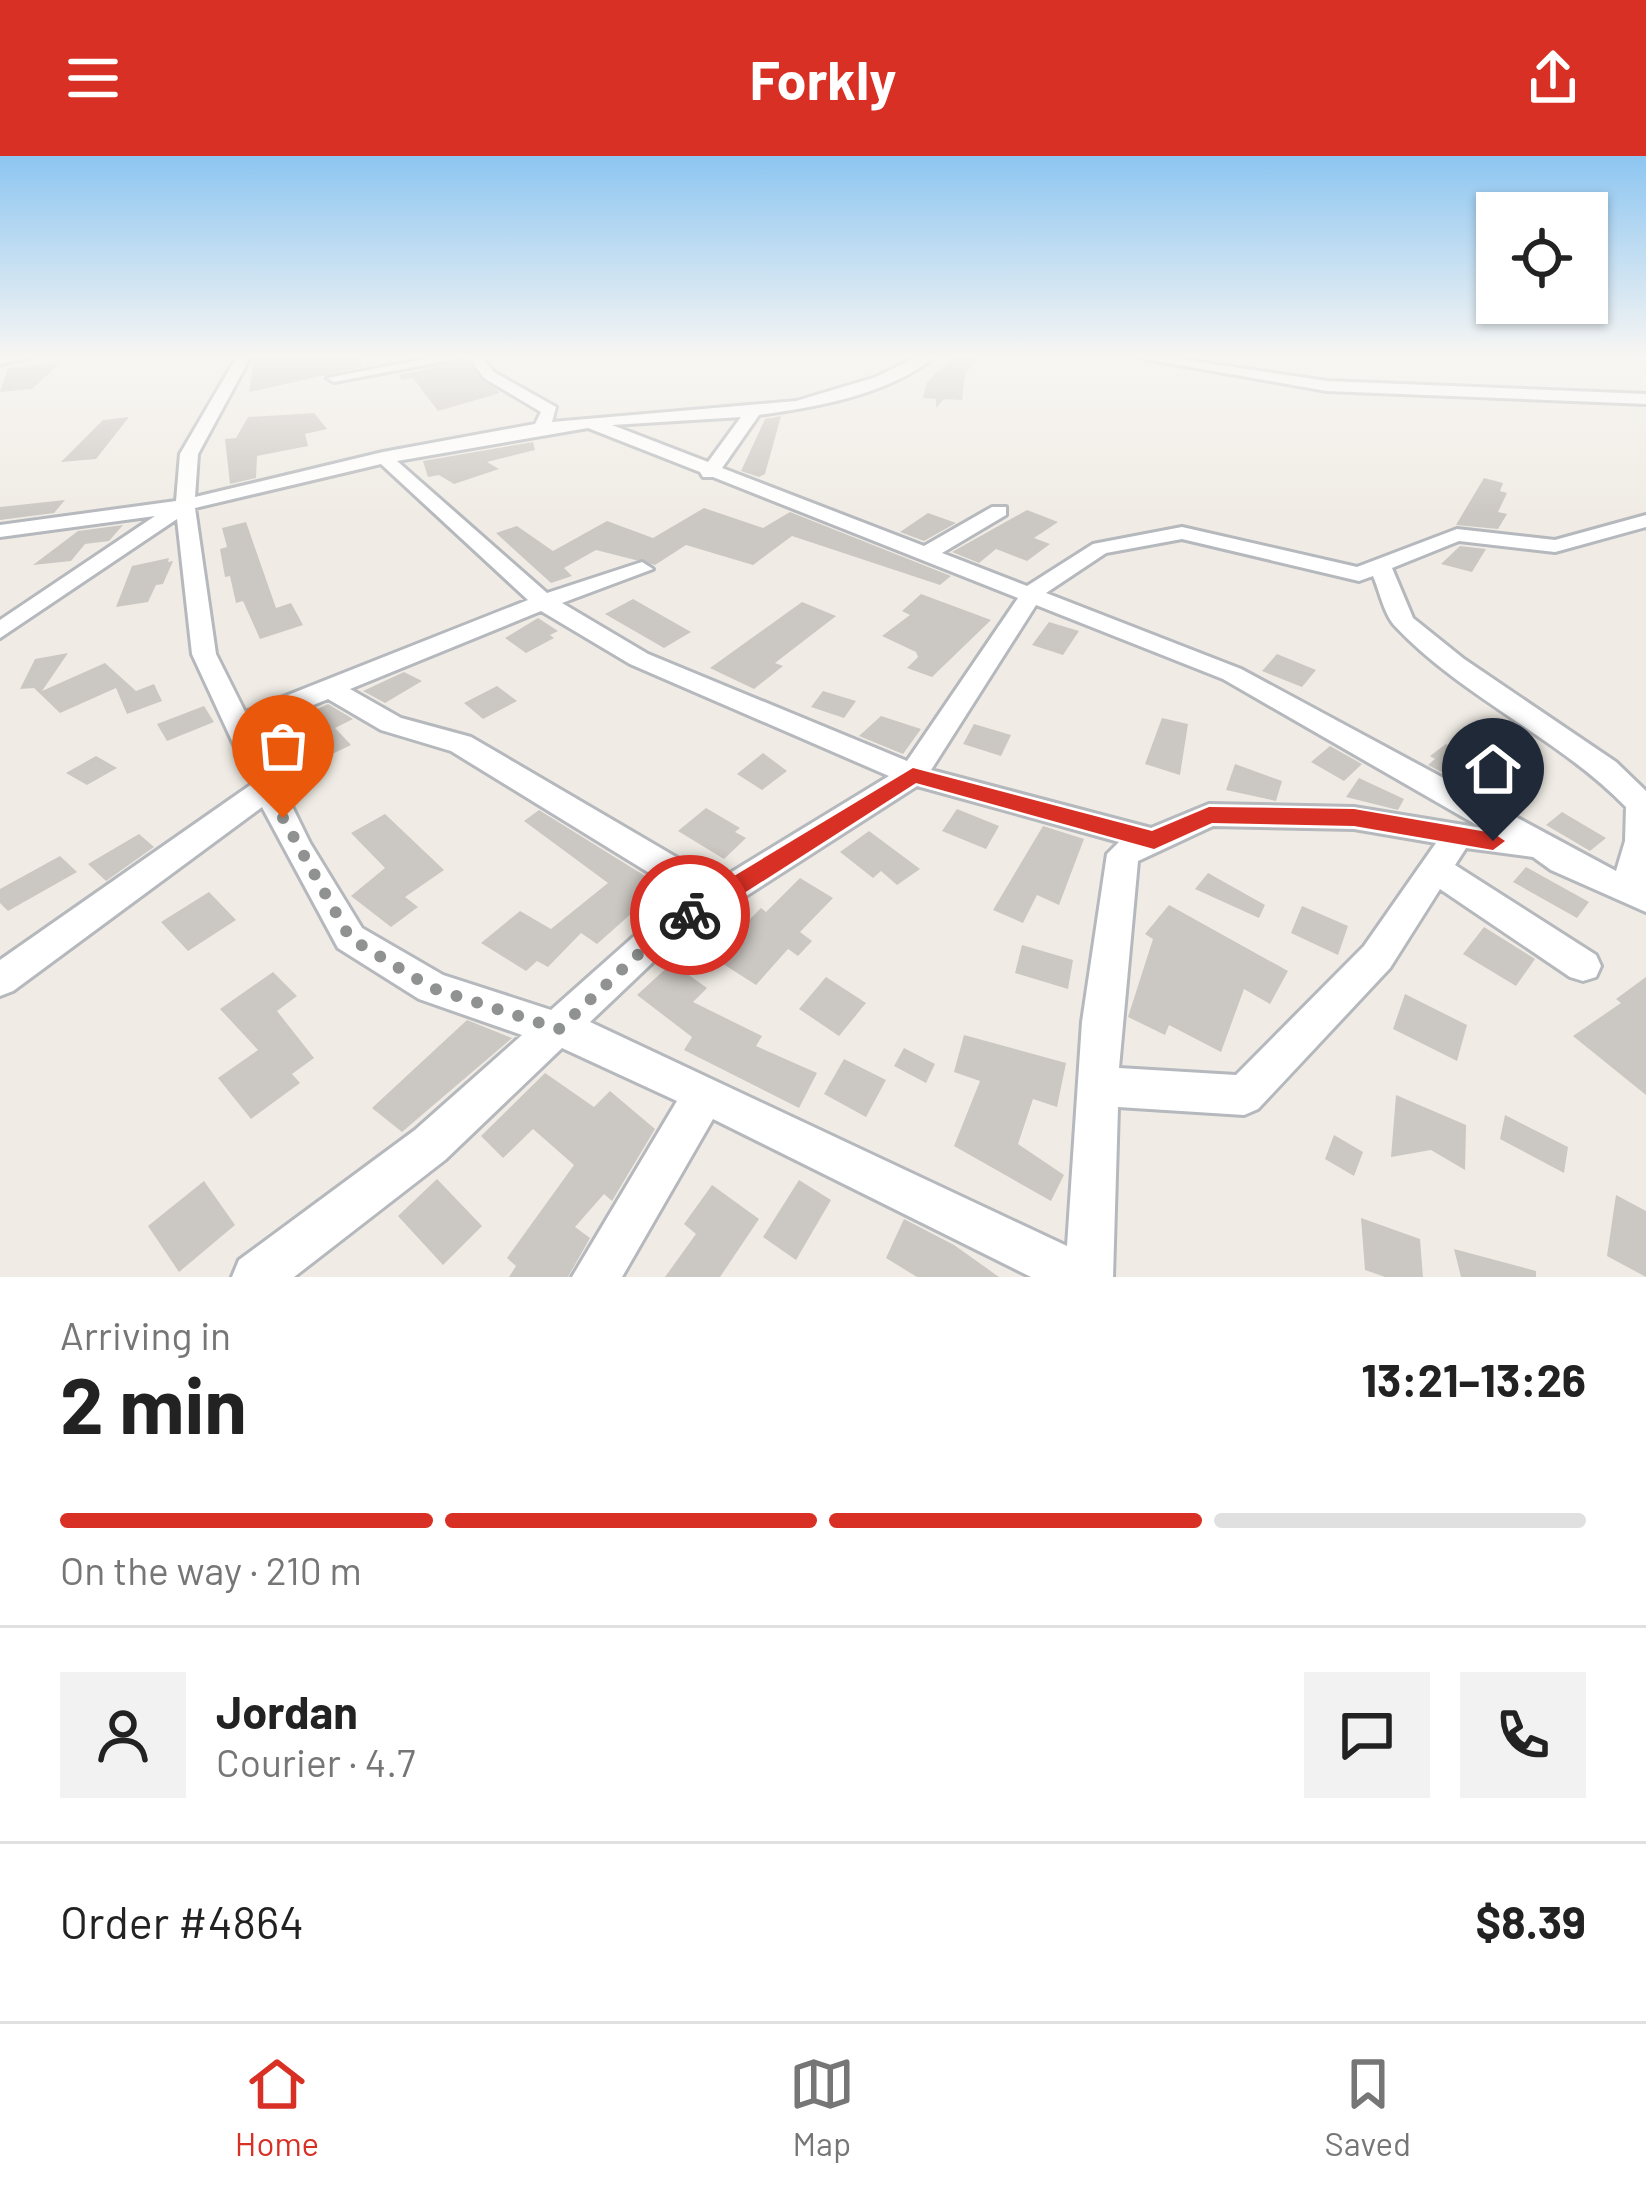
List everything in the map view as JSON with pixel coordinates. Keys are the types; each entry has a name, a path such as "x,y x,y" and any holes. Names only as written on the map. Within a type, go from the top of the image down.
{"street":[{"path":"214,410 189,454 185,505 204,654 268,787 350,938 432,988 559,1029 1085,1277 1098,1086 1123,854 1209,815 1354,818 1529,848 1637,893 1641,805 1606,770 1455,664 1403,621 1382,568"},
{"path":"540,430 550,410"},
{"path":"0,531 185,505 382,457 540,430 772,410"},
{"path":"709,473 751,415"},
{"path":"592,423 709,473 1033,592 1232,674 1579,868"},
{"path":"382,457 543,602 639,659 913,775 1154,840"},
{"path":"0,631 185,505"},
{"path":"926,554 999,511"},
{"path":"256,1277 430,1145 661,933 913,775 1033,592 1100,548 1182,533 1359,574 1457,535 1555,547 1646,520"},
{"path":"238,725 543,602 642,569"},
{"path":"332,689 391,724 461,744 718,898"},
{"path":"0,980 268,787"},
{"path":"1098,1086 1244,1095 1377,957 1458,835"},
{"path":"1436,869 1583,966"},
{"path":"596,1277 705,1094"}],"building":[{"path":"314,413 327,429 305,434 308,446 257,456 256,478 230,484 225,439 236,438 248,417"},
{"path":"781,416 765,474 759,477 741,471 765,419"},
{"path":"129,417 96,459 61,462 103,420"},
{"path":"533,442 535,450 487,462 499,469 454,484 439,475 428,477 423,461"},
{"path":"1484,478 1503,483 1500,491 1507,493 1498,512 1507,514 1498,529 1456,525"},
{"path":"65,500 54,513 0,520 0,507"},
{"path":"704,508 763,528 790,512 951,576 940,585 792,536 753,565 686,545 655,565 596,550 564,568 572,576 551,583 496,533 517,526 553,551 607,521 653,538"},
{"path":"1027,510 1058,522 1034,538 1050,544 1027,561 996,549 979,563 952,552"},
{"path":"928,513 956,523 924,541 900,532"},
{"path":"246,522 276,608 291,603 303,625 260,639 243,601 236,603 220,549 227,547 222,528"},
{"path":"123,525 109,541 85,544 71,561 33,565 78,531"},
{"path":"1460,546 1486,549 1472,572 1441,564"},
{"path":"169,558 168,562 173,561 163,584 156,585 148,602 116,607 132,566"},
{"path":"921,594 991,620 932,677 907,668 918,657 916,652 882,636 910,615 902,611"},
{"path":"633,599 691,632 664,648 605,614"},
{"path":"802,602 836,616 775,663 783,666 754,689 710,668"},
{"path":"538,618 558,631 550,635 554,638 526,653 505,638"},
{"path":"1049,622 1079,631 1063,655 1032,645"},
{"path":"68,653 42,691 105,663 136,691 154,684 162,701 127,714 116,688 60,713 34,688 20,689 35,659"},
{"path":"1277,654 1316,670 1302,687 1262,671"},
{"path":"404,672 422,681 385,703 363,691"},
{"path":"497,686 517,701 483,719 464,703"},
{"path":"823,691 856,701 844,718 811,707"},
{"path":"328,704 353,719 335,728 351,745 332,754 292,721"},
{"path":"204,706 214,722 167,741 157,724"},
{"path":"881,716 921,729 903,754 859,736"},
{"path":"1162,718 1188,724 1180,775 1145,764"},
{"path":"974,724 1011,735 1001,756 963,744"},
{"path":"1446,744 1487,766 1459,781 1428,765 1435,759 1430,756"},
{"path":"1330,746 1362,764 1344,781 1311,762"},
{"path":"763,753 787,771 762,790 737,774"},
{"path":"96,756 117,768 87,785 66,773"},
{"path":"1235,764 1282,781 1276,801 1226,790"},
{"path":"1359,778 1404,799 1398,810 1346,797"},
{"path":"706,808 740,828 735,832 746,838 724,859 678,831"},
{"path":"957,809 999,826 986,849 942,831"},
{"path":"539,810 666,889 661,893 666,896 640,919 632,913 597,944 581,933 548,967 537,961 526,971 481,943 520,911 551,929 608,883 524,821"},
{"path":"1562,812 1606,838 1590,851 1546,825"},
{"path":"385,814 444,870 405,897 418,907 391,927 351,896 385,868 351,833"},
{"path":"1043,826 1084,839 1059,905 1037,895 1023,923 993,910"},
{"path":"869,831 920,869 897,885 881,871 873,878 840,852"},
{"path":"139,834 154,847 106,881 88,864"},
{"path":"60,856 77,872 8,911 0,903 0,889"},
{"path":"1526,867 1589,902 1577,918 1513,882"},
{"path":"1208,873 1265,905 1259,918 1195,889"},
{"path":"800,878 833,898 800,932 812,941 798,956 788,949 756,985 717,960 761,908 766,912"},
{"path":"209,892 236,920 188,951 161,922"},
{"path":"1169,905 1288,971 1270,1004 1244,989 1221,1052 1169,1025 1165,1035 1128,1017 1153,939 1145,934"},
{"path":"1302,906 1348,926 1338,955 1291,933"},
{"path":"1484,927 1535,959 1516,986 1463,954"},
{"path":"1022,945 1073,960 1068,989 1015,973"},
{"path":"672,963 707,988 693,1002 762,1036 756,1046 817,1073 799,1108 684,1050 692,1037 637,995"},
{"path":"273,972 297,996 277,1011 314,1058 292,1074 300,1083 251,1119 218,1078 258,1050 220,1009"},
{"path":"826,977 866,1003 839,1036 799,1009"},
{"path":"1646,977 1646,1095 1573,1036 1621,1003 1616,999"},
{"path":"1405,994 1467,1025 1457,1061 1393,1029"},
{"path":"467,1020 512,1038 402,1132 372,1108"},
{"path":"964,1035 1066,1063 1057,1107 1033,1099 1018,1144 1064,1175 1051,1201 954,1146 980,1081 954,1072"},
{"path":"904,1048 935,1064 926,1083 894,1066"},
{"path":"844,1059 886,1080 866,1117 824,1094"},
{"path":"545,1073 594,1107 610,1091 655,1129 612,1201 604,1194 575,1227 590,1238 568,1277 509,1277 516,1266 507,1258 574,1165 533,1129 503,1158 481,1136"},
{"path":"1396,1095 1466,1125 1465,1170 1431,1150 1391,1157"},
{"path":"1505,1115 1568,1147 1564,1173 1500,1139"},
{"path":"1334,1135 1363,1152 1354,1176 1325,1159"},
{"path":"437,1179 482,1226 443,1265 398,1216"},
{"path":"799,1180 831,1200 796,1260 763,1237"},
{"path":"204,1181 235,1225 179,1272 148,1226"},
{"path":"712,1185 759,1219 720,1277 665,1277 696,1234 684,1224"},
{"path":"1616,1195 1646,1211 1646,1277 1607,1256"},
{"path":"1361,1218 1420,1239 1423,1277 1385,1277 1365,1270"},
{"path":"904,1219 954,1245 999,1277 917,1277 886,1258"},
{"path":"1454,1249 1536,1271 1536,1277 1461,1277"}],"way so far":[{"path":"283,818 350,938 384,963 432,988 559,1029 661,933 690,915"}],"route":[{"path":"690,915 913,775 1154,840 1209,815 1354,818 1493,841"}]}
